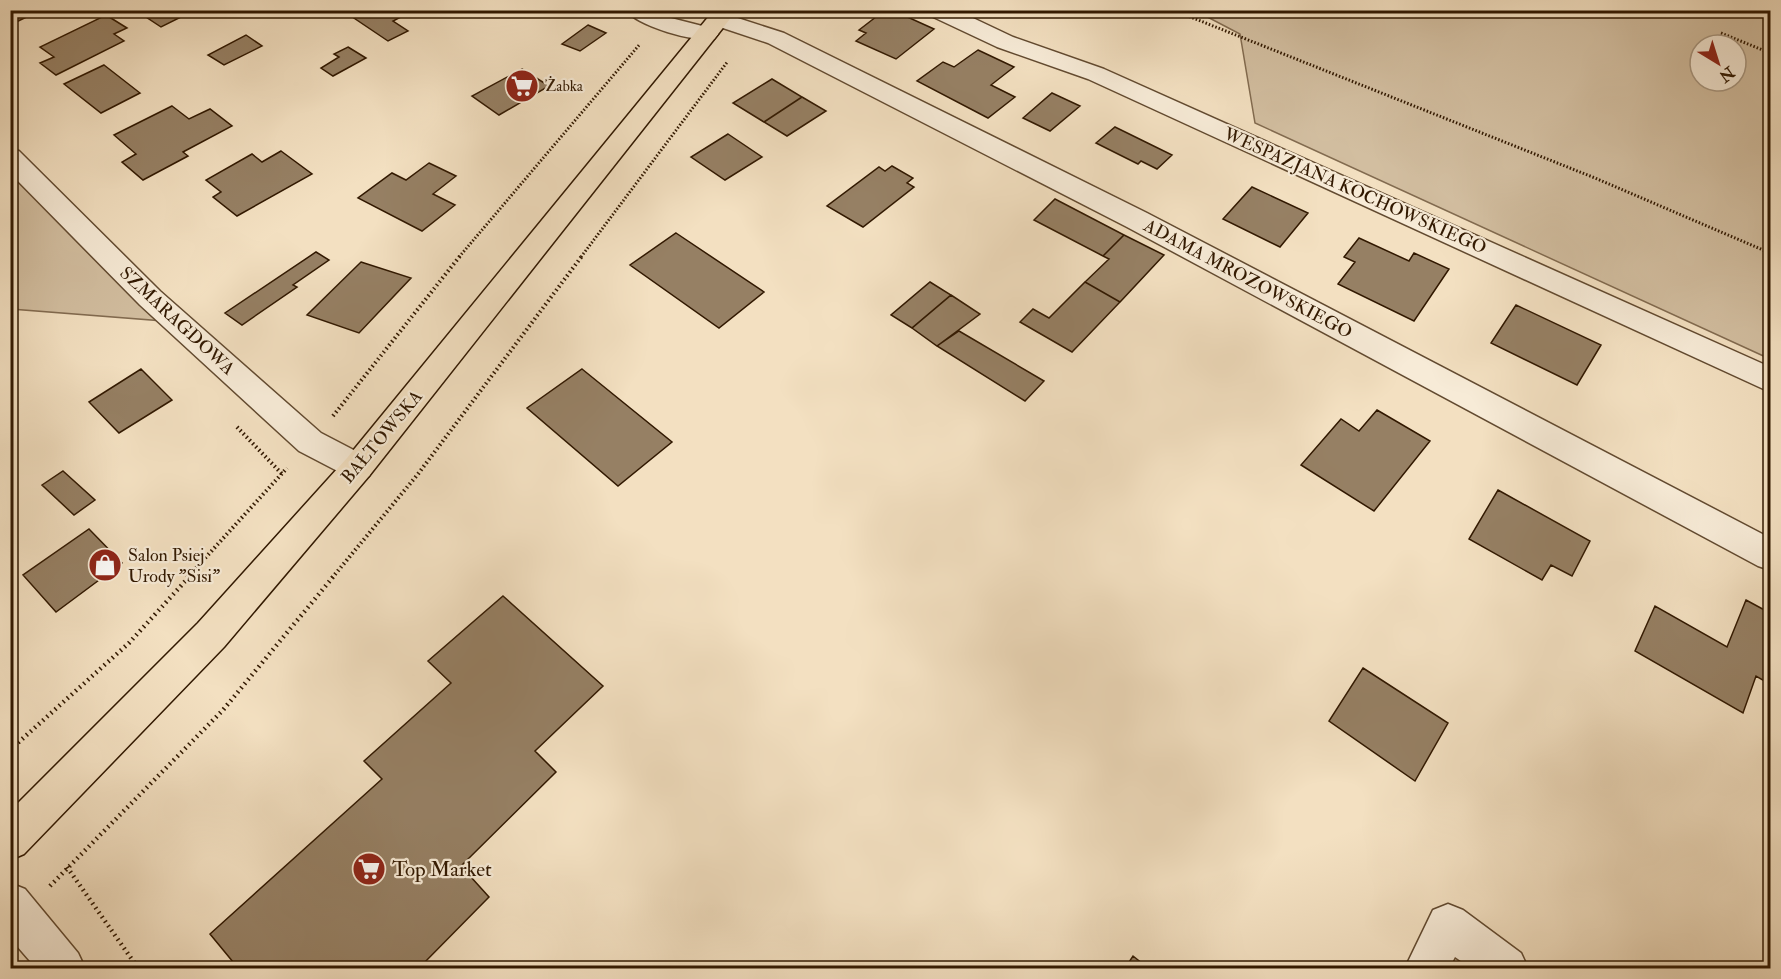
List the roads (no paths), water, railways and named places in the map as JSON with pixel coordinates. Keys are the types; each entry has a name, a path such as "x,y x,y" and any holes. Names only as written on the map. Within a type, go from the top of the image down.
{"main road":[{"name":"BAŁTOWSKA","path":"10,840 211,635 358,467 717,21"}],"street":[{"name":"ADAMA MROZOWSKIEGO","path":"637,10 658,22 717,21 776,38 1137,220 1770,555"},
{"name":"WESPAZJANA KOCHOWSKIEGO","path":"938,10 1005,42 1096,74 1770,380"},
{"name":"SZMARAGDOWA","path":"10,157 150,298 310,442 358,467"},
{"path":"16,911 63,969"},
{"path":"1427,969 1448,926 1506,969"}],"place":[{"name":"Żabka","path":"522,86"},
{"name":"Salon Psiej Urody \"Sisi\"","path":"105,565"},
{"name":"Top Market","path":"369,869"}]}
